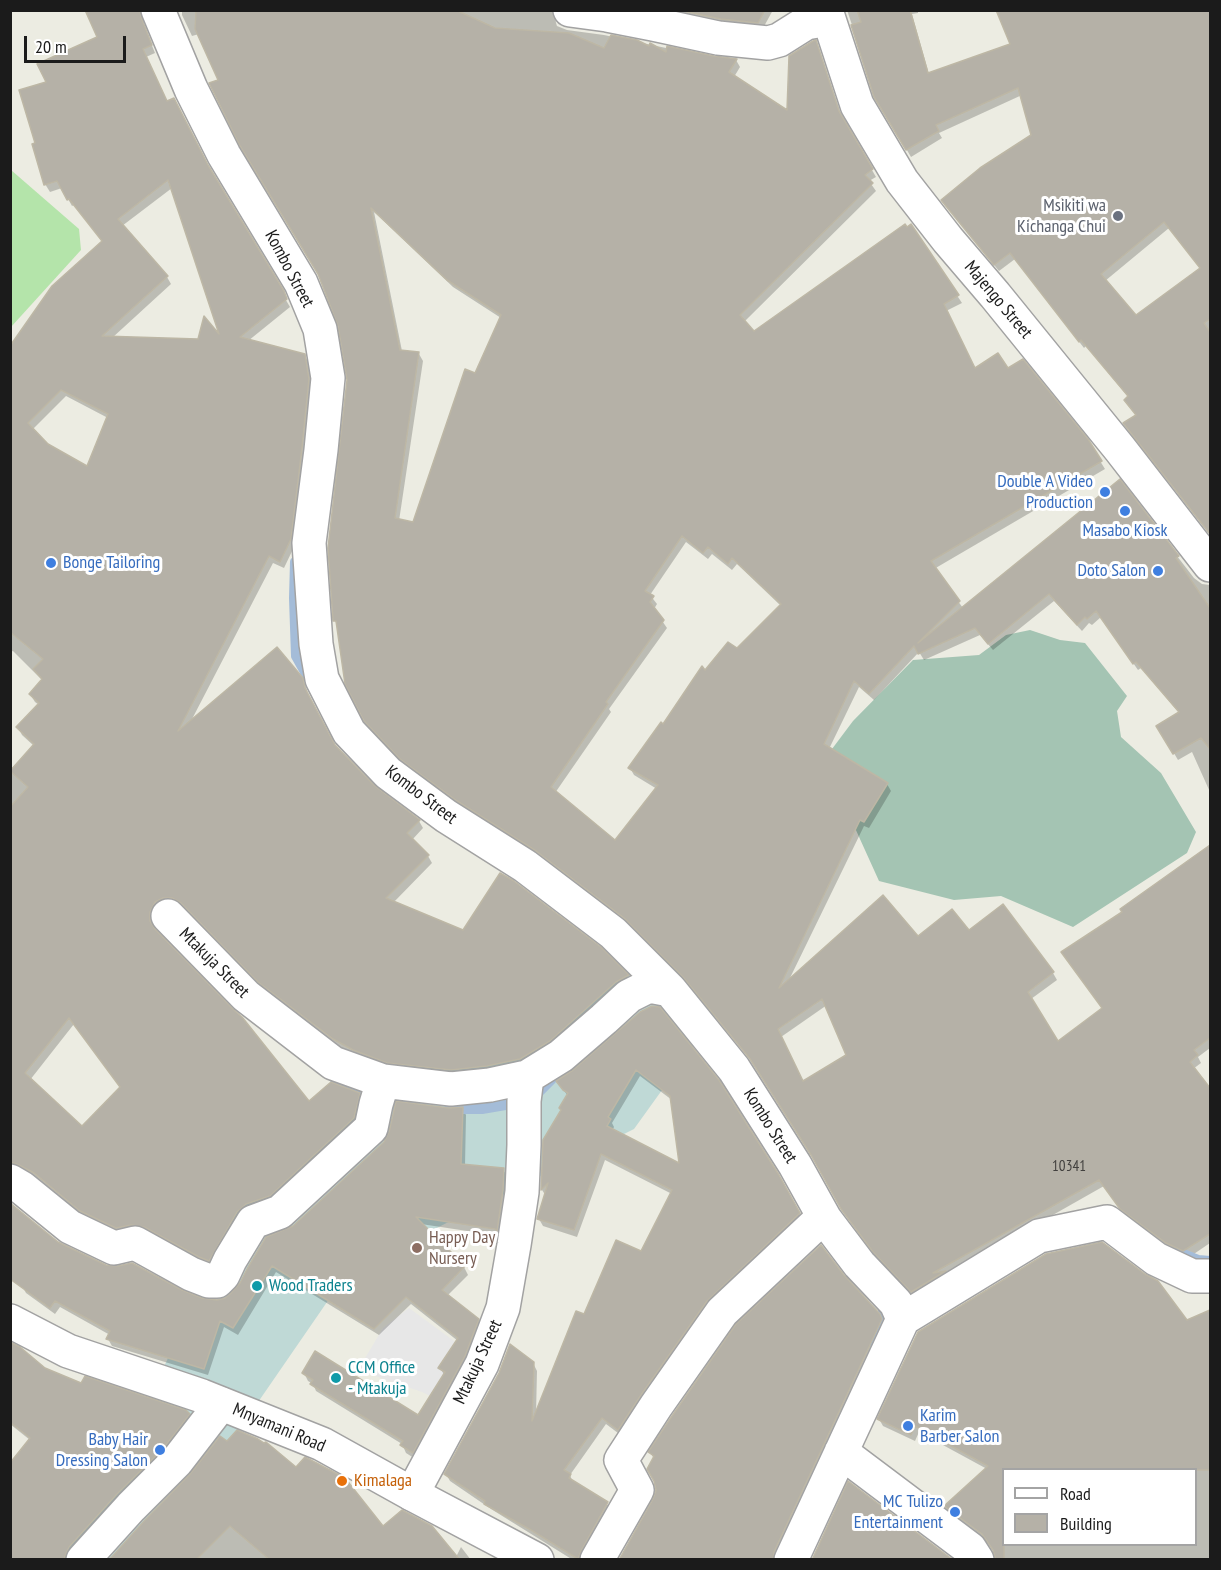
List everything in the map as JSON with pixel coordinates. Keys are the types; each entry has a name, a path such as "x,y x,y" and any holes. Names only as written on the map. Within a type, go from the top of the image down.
{"street":[{"name":"Kombo Street","path":"158,10 191,89 224,155 301,283 320,329 328,378 309,553 316,644 322,679 349,732 388,773 446,816 525,866 613,933 670,990 734,1068 795,1165 825,1219 859,1264 896,1303 903,1319"},
{"path":"570,10 718,38 768,43 779,40 806,23 827,15"},
{"name":"Majengo Street","path":"827,15 857,105 902,182 1113,440 1210,566"},
{"name":"Mtakuja Street","path":"168,916 246,996 333,1063 383,1081 452,1089 490,1085 527,1077 561,1056 629,996 649,986 670,990"},
{"name":"Mtakuja Street","path":"412,1494 482,1364 503,1308 522,1192 524,1101 527,1077"},
{"path":"10,1181 70,1227 114,1248 135,1243 191,1274 209,1281 217,1281 223,1275 253,1222 280,1212 371,1128 383,1081"},
{"path":"597,1560 637,1490 621,1460 656,1406 722,1312 819,1221 825,1219"},
{"path":"791,1560 903,1319 1038,1236 1107,1222 1156,1259 1192,1276 1210,1276"},
{"name":"Mnyamani Road","path":"10,1321 68,1351 221,1404 322,1444 537,1560"},
{"path":"83,1560 177,1461 221,1404"},
{"path":"841,1452 969,1549 977,1560"}],"green space":[{"path":"11,170 79,229 81,250 11,327"},
{"path":"1030,630 1060,640 1085,643 1127,696 1117,711 1121,737 1161,773 1196,832 1187,853 1073,927 1001,896 954,900 879,881 855,828 814,773 853,721 913,660 979,655 1006,635"}],"shaded area":[{"path":"690,939 716,1015 634,1129 347,1273 223,1453 123,1559 30,1560 127,1447 238,1206 384,1074"},
{"path":"409,1308 480,1360 449,1405 422,1392 358,1370 383,1328"}],"building":[{"path":"85,10 140,10 152,45 143,49 167,101 174,98 208,165 287,299 240,337 305,354 309,379 291,539 280,562 269,556 178,731 277,647 303,678 305,688 335,745 375,786 420,820 407,833 429,855 386,898 463,930 500,873 514,881 601,947 629,975 616,982 550,1041 520,1059 451,1070 387,1063 353,1050 333,1039 258,982 181,903 172,898 163,898 155,902 150,912 150,921 155,929 242,1017 309,1101 331,1082 360,1093 354,1118 270,1196 246,1204 237,1212 209,1261 144,1227 131,1225 116,1228 80,1211 34,1173 10,1162 10,807 28,787 10,771 34,744 16,727 39,703 29,694 42,679 33,669 43,659 10,632 10,346 52,286 102,241 69,199 67,200 57,181 44,185 32,144 35,143 19,90 46,82 37,64 97,37","holes":["168,180 219,334 204,316 198,339 102,336 168,276 118,219","61,390 108,414 87,466 48,444 28,423","69,1018 120,1087 82,1126 25,1073"]},
{"path":"196,10 456,10 495,28 569,33 604,48 611,35 637,40 649,46 650,43 666,52 667,46 737,59 729,72 787,110 789,56 816,40 839,111 873,169 865,175 873,183 740,315 754,331 905,224 907,227 911,224 959,295 944,304 975,368 998,353 1008,368 1023,359 1088,439 1102,461 931,561 960,601 918,643 1120,479 1179,556 1176,558 1210,608 1210,749 1201,738 1173,754 1156,726 1179,712 1136,662 1133,664 1096,611 1077,625 1049,594 988,644 975,628 918,654 914,646 869,694 854,681 824,744 888,783 864,822 860,820 779,988 883,895 918,936 952,909 969,930 1003,904 1054,972 1028,992 1058,1041 1102,1008 1061,952 1122,912 1120,909 1210,845 1210,1038 1194,1050 1198,1055 1190,1062 1210,1088 1210,1234 1183,1251 1166,1243 1120,1209 1099,1180 933,1273 946,1271 911,1292 873,1252 841,1209 811,1155 750,1059 683,977 624,918 536,851 457,801 400,759 364,721 345,684 336,621 333,621 328,548 347,380 338,326 318,274 240,146 209,83 218,80 195,29","holes":["371,208 447,280 501,315 475,373 465,369 413,522 395,518 419,352 400,350","682,536 703,553 708,547 728,564 732,558 781,604 737,648 728,642 705,670 702,666 663,724 661,722 628,768 658,785 615,840 551,787 608,704 606,702 664,620 650,602 654,596 645,591","822,999 846,1055 803,1081 778,1029"]},
{"path":"679,10 765,10 758,23 721,19"},
{"path":"857,10 910,10 928,73 1010,44 996,10 1210,10 1210,319 1204,323 1210,332 1210,534 1123,423 1136,415 1124,400 1128,396 1081,340 1079,342 1010,253 994,265 941,200 980,168 1031,135 1018,88 936,125 939,131 906,150 874,97 851,25 861,22","holes":["1164,222 1200,268 1136,315 1101,274"]},
{"path":"652,1006 660,1007 719,1080 779,1175 800,1213 707,1301 618,1430 602,1418 564,1470 571,1474 569,1478 608,1502 578,1559 484,1504 485,1501 444,1474 499,1373 510,1344 534,1362 532,1421 576,1311 584,1314 616,1240 641,1251 672,1190 601,1154 574,1230 537,1219 548,1183 541,1190 543,1140 561,1110 559,1108 568,1093 556,1081 573,1070 640,1012","holes":["636,1070 670,1096 679,1163 607,1126 611,1119 608,1117"]},
{"path":"396,1101 449,1108 463,1107 461,1164 504,1168 497,1231 416,1217 465,1266 442,1290 479,1319 465,1356 413,1453 400,1445 403,1441 310,1384 313,1380 302,1373 315,1351 418,1415 445,1372 438,1368 458,1338 406,1297 374,1329 272,1266 233,1328 220,1321 204,1369 106,1339 110,1331 55,1301 50,1308 10,1279 10,1203 58,1242 106,1265 118,1266 132,1263 202,1298 217,1300 225,1298 240,1283 266,1237 293,1226 384,1142 389,1132"},
{"path":"1102,1242 1158,1281 1187,1320 1210,1310 1210,1470 1197,1470 1197,1468 1002,1468 1004,1560 996,1560 993,1550 982,1534 944,1506 988,1466 915,1426 911,1435 877,1419 918,1332 1046,1254"},
{"path":"821,1245 882,1319 774,1552 773,1560 619,1560 656,1490 647,1469 654,1456 648,1452 736,1324"},
{"path":"10,1342 20,1347 45,1368 81,1383 85,1376 186,1410 190,1414 163,1449 117,1494 69,1547 65,1560 10,1560 10,1463 30,1438 10,1422"},
{"path":"237,1430 266,1442 296,1467 305,1457 345,1478 383,1526 402,1510 432,1526 460,1560 270,1560 230,1526 196,1560 109,1560 190,1474 220,1436 227,1441"},
{"path":"848,1481 953,1560 812,1560"}],"waterway":[{"path":"295,562 296,656 310,681"},
{"path":"533,1098 558,1073"},
{"path":"334,1078 376,1104 410,1106"},
{"path":"449,1109 482,1109 517,1103"},
{"path":"1178,1252 1198,1260 1210,1261"},
{"path":"875,1344 884,1306 881,1302"}],"place":[{"name":"Msikiti wa Kichanga Chui","path":"1118,216"},
{"name":"Double A Video Production","path":"1105,492"},
{"name":"Masabo Kiosk","path":"1125,511"},
{"name":"Bonge Tailoring","path":"51,563"},
{"name":"Doto Salon","path":"1158,571"},
{"name":"Happy Day Nursery","path":"417,1248"},
{"name":"Wood Traders","path":"257,1286"},
{"name":"CCM Office - Mtakuja","path":"336,1378"},
{"name":"Karim Barber Salon","path":"908,1426"},
{"name":"Baby Hair Dressing Salon","path":"160,1450"},
{"name":"Kimalaga","path":"342,1481"},
{"name":"MC Tulizo Entertainment","path":"955,1512"}]}
